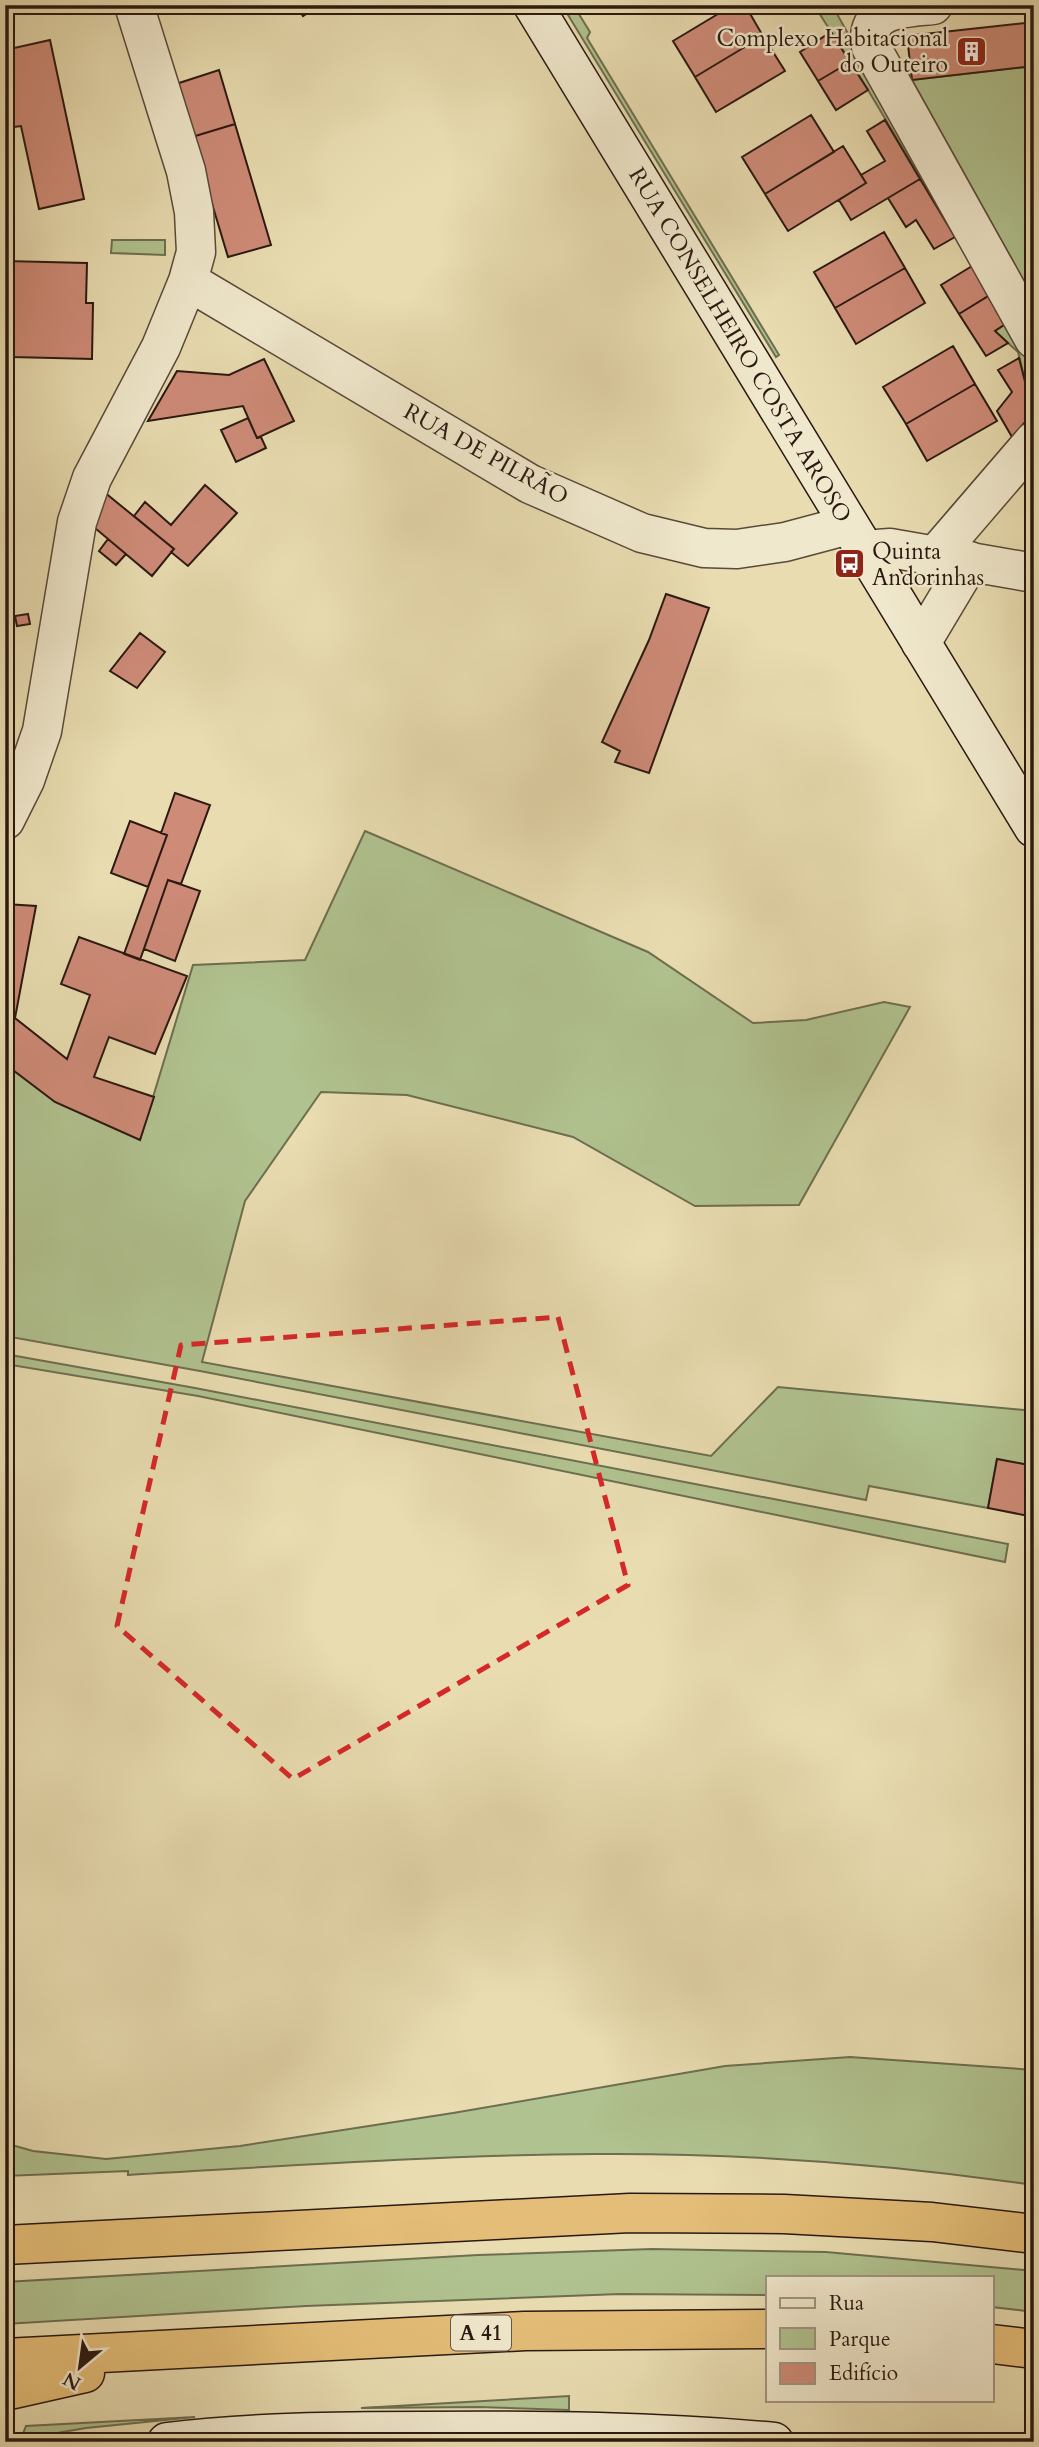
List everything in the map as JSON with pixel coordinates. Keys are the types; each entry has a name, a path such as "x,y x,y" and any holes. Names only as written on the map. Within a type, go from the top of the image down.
{"highway":[{"path":"5,2245 630,2213 824,2216 932,2221 1034,2234"},
{"name":"A 41","path":"5,2358 525,2331 766,2329"},
{"path":"993,2344 1034,2348"},
{"path":"5,2391 195,2348"}],"street":[{"path":"5,820 25,780 42,731 76,522 92,478 161,347 188,281 196,252 194,212 186,171 134,5"},
{"name":"RUA CONSELHEIRO COSTA AROSO","path":"533,5 1034,828"},
{"path":"933,5 895,9 880,16 870,33 870,47 1034,339"},
{"name":"RUA DE PILRÃO","path":"188,281 530,484 642,533 704,548 737,549 785,542 856,537 890,548 1034,573"},
{"path":"921,643 953,558 1034,441"},
{"path":"167,2442 266,2435 582,2431 774,2442"}],"highlighted area":[{"path":"558,1317 628,1585 293,1779 117,1626 181,1345"}],"green space":[{"path":"814,5 832,5 1034,367 1034,420 935,534 929,533 1033,412 1018,352 995,331 1007,323"},
{"path":"571,7 577,11 590,32 587,38 779,355 776,357 565,10"},
{"path":"1034,66 1033,290 1034,299 912,80"},
{"path":"112,240 165,240 165,255 111,253"},
{"path":"365,831 648,952 753,1023 806,1020 884,1002 910,1007 799,1205 695,1206 573,1137 407,1095 321,1092 245,1201 202,1362 711,1456 778,1387 1034,1411 1034,1466 997,1459 988,1508 869,1486 866,1500 200,1371 5,1336 5,1064 55,1102 140,1140 193,965 305,960"},
{"path":"5,1354 1008,1544 1005,1562 198,1396 5,1364"},
{"path":"850,2057 1034,2070 1034,2185 815,2161 650,2154 478,2156 128,2175 128,2171 5,2176 5,2143 33,2151 106,2159 240,2146 453,2113 725,2066"},
{"path":"652,2249 826,2252 1034,2271 1034,2312 993,2307 993,2276 766,2276 766,2295 620,2294 306,2306 5,2324 5,2282 478,2255"},
{"path":"569,2396 569,2410 478,2407 361,2408"},
{"path":"195,2417 86,2428 5,2442 5,2438 22,2436 26,2426"}],"building":[{"path":"296,5 320,5 303,16"},
{"path":"733,5 745,5 763,36 695,77 673,41"},
{"name":"Complexo Habitacional do Outeiro","path":"1034,22 1034,66 912,80 907,36"},
{"path":"831,32 850,62 818,81 800,52"},
{"path":"763,36 785,71 716,112 695,77"},
{"path":"50,40 84,199 39,209 21,126 7,128 5,121 5,50"},
{"path":"850,62 868,90 836,110 818,81"},
{"path":"219,70 235,124 192,137 176,84"},
{"path":"811,115 834,152 765,194 742,157"},
{"path":"885,120 920,179 851,220 839,200 866,183 861,175 885,161 867,131"},
{"path":"235,124 271,245 228,257 192,137"},
{"path":"843,146 866,183 788,231 765,194"},
{"path":"920,179 955,237 934,249 916,220 906,227 888,198"},
{"path":"884,232 905,268 835,308 814,272"},
{"path":"5,261 87,263 86,303 93,303 92,359 13,357 14,320 9,320 10,290 5,290"},
{"path":"972,266 990,295 959,314 941,285"},
{"path":"905,268 925,303 856,344 835,308"},
{"path":"990,295 1007,323 995,331 1008,343 986,356 959,314"},
{"path":"953,346 975,384 906,424 883,387"},
{"path":"1019,358 1033,413 1012,437 997,411 1012,392 998,370"},
{"path":"264,359 294,421 257,438 243,406 148,421 177,371 229,375"},
{"path":"975,384 997,421 927,461 906,424"},
{"path":"248,418 257,438 261,437 266,448 236,462 221,430"},
{"path":"205,485 237,513 188,566 171,552 174,549 134,516 145,502 171,525"},
{"path":"98,487 174,549 152,576 89,523"},
{"path":"108,539 126,554 116,565 99,551"},
{"path":"666,594 709,608 649,773 615,762 620,751 602,742 649,640"},
{"path":"28,614 30,624 17,626 15,616"},
{"path":"140,633 165,652 137,688 110,671"},
{"path":"175,793 210,805 181,884 168,880 140,960 124,954 167,835 161,833"},
{"path":"130,821 167,835 148,887 111,873"},
{"path":"168,880 200,891 175,961 144,949"},
{"path":"5,904 36,906 15,1018 67,1059 90,995 61,984 79,937 187,976 155,1054 109,1037 94,1077 154,1097 140,1140 55,1102 5,1064"},
{"path":"997,1459 1034,1466 1034,1517 988,1508"}],"place":[{"name":"Complexo Habitacional do Outeiro","path":"971,51"},
{"name":"Quinta Andorinhas","path":"849,564"}]}
